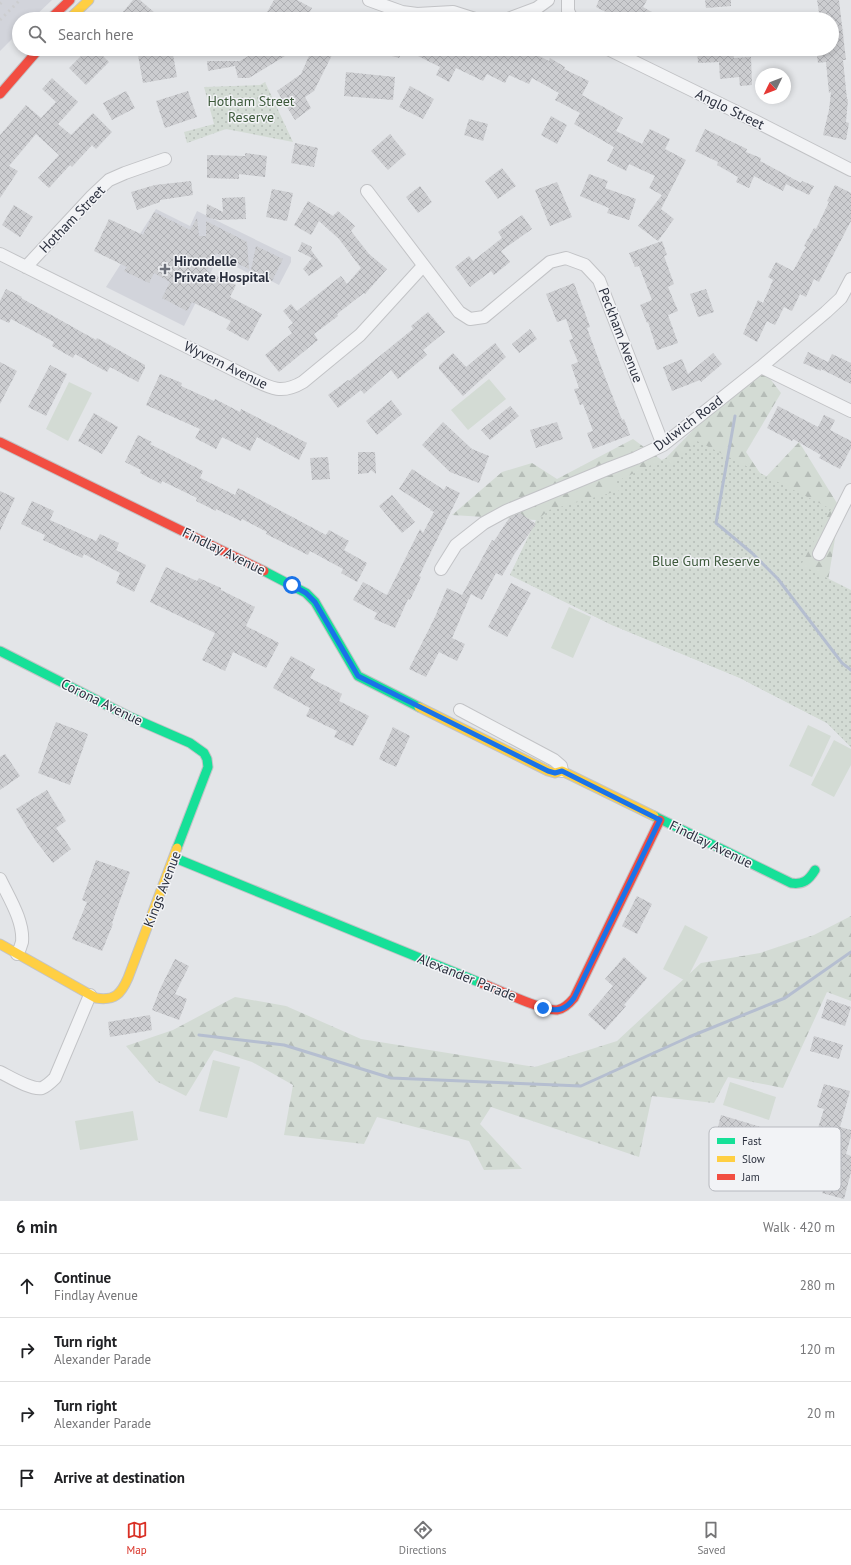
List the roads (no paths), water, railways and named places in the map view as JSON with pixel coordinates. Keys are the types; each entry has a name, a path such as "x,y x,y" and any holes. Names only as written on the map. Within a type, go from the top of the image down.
{"main road":[{"path":"57,12 70,0"},
{"path":"76,12 89,0"},
{"path":"0,94 33,56"},
{"name":"Findlay Avenue","path":"0,442 306,593 315,602 358,676 548,771 555,773 562,771 791,883 802,884 815,870"},
{"name":"Corona Avenue","path":"0,651 128,716 190,743 204,753"},
{"name":"Kings Avenue","path":"90,995 102,1000 107,1000 114,998 123,989 134,964 206,774 208,767 207,759 204,753"},
{"name":"Alexander Parade","path":"174,858 543,1008 558,1010 565,1008 574,998 660,820"},
{"path":"0,944 90,995"}],"street":[{"path":"369,0 402,12"},
{"path":"529,12 548,0"},
{"path":"568,0 568,12"},
{"name":"Anglo Street","path":"622,56 851,170"},
{"name":"Hotham Street","path":"26,267 92,196 109,180 124,173 165,159"},
{"name":"Peckham Avenue","path":"367,192 459,312 470,319 484,317 550,262 566,258 585,265 599,280 663,445"},
{"name":"Wyvern Avenue","path":"0,254 276,390 294,388 355,340 423,266"},
{"name":"Dulwich Road","path":"441,569 456,545 479,526 495,517 555,490 636,458 663,445 761,367 841,298 851,279"},
{"path":"761,367 851,411"},
{"path":"819,554 851,490"},
{"name":"Findlay Avenue","path":"460,710 554,760 561,766 562,771"},
{"path":"0,880 14,908 22,930 22,944 17,954"},
{"path":"0,1072 36,1088 43,1088 52,1081 55,1078 90,995"}],"waterway":[{"path":"735,416 716,523 752,553 778,579 842,663 851,670"},
{"path":"199,1035 284,1045 391,1078 581,1086 689,1037 785,998 851,952"}],"railway":[{"path":"0,4 4,0"},
{"path":"0,20 20,0"}],"place":[{"name":"Hirondelle Private Hospital","path":"165,269"}],"park label":[{"name":"Hotham Street Reserve","path":"251,110"},
{"name":"Blue Gum Reserve","path":"706,561"}]}
